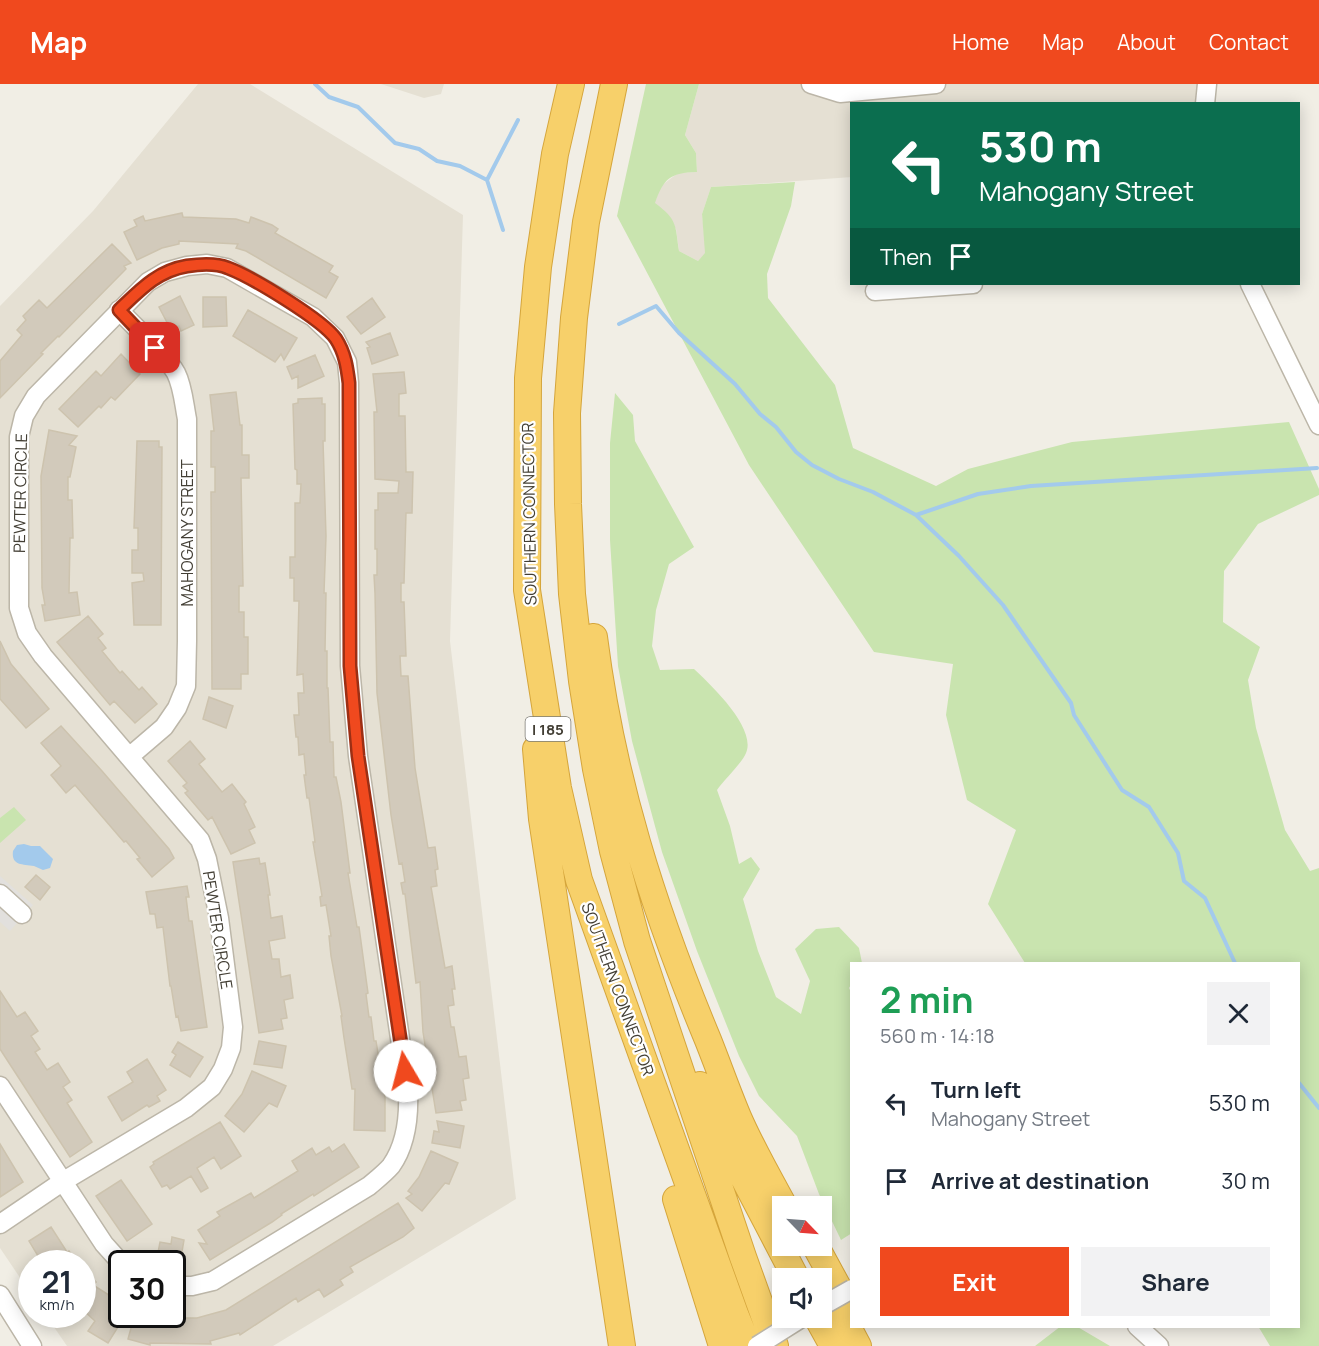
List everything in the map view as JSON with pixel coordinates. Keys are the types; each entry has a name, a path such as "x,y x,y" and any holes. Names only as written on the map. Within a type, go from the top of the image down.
{"highway":[{"name":"SOUTHERN CONNECTOR","path":"571,84 555,154 537,267 528,378 527,590 558,788 579,880 748,1346"},
{"name":"SOUTHERN CONNECTOR","path":"614,84 586,222 574,318 567,413 572,594 582,681 596,769 613,851 637,941 743,1257 776,1346"},
{"path":"602,135 587,291 580,401 582,510 606,720 630,825 670,947 738,1118 779,1196"},
{"path":"527,590 528,657 542,819 622,1346"},
{"path":"619,873 632,901 658,976 708,1104 791,1268"},
{"path":"647,1070 671,1181 722,1346"},
{"path":"723,1078 788,1196"},
{"path":"821,1256 850,1309"},
{"path":"832,1297 858,1346"},
{"path":"823,1328 833,1346"},
{"path":"860,1328 870,1346"}],"street":[{"path":"811,84 840,93 936,84"},
{"path":"1206,102 1207,84"},
{"name":"PEWTER CIRCLE","path":"0,1224 62,1182 194,1101 212,1087 223,1069 231,1048 233,1027 219,918 207,859 200,840 43,656 27,633 19,608 19,437 24,416 36,396 148,282 165,272 187,266 207,264 227,268 313,317 335,338 347,362 351,677 358,756 408,1092 409,1113 402,1144 390,1167 369,1186 213,1281 186,1286"},
{"path":"875,291 959,285"},
{"path":"1250,285 1319,425"},
{"name":"MAHOGANY STREET","path":"119,310 170,364 182,389 187,419 186,686 177,708 164,727 129,757"},
{"path":"0,894 22,914"},
{"path":"0,1086 109,1250"},
{"path":"832,1300 850,1290"},
{"path":"0,1295 32,1346"},
{"path":"757,1346 786,1328"},
{"path":"1139,1328 1159,1346"}],"shaded area":[{"path":"198,84 250,84 463,215 450,641 516,1199 273,1346 67,1346 55,1328 96,1328 96,1250 18,1250 18,1275 0,1248 0,306 93,211"},
{"path":"381,84 444,84 441,94 424,98"},
{"path":"699,84 1199,84 1197,102 850,102 850,177 711,187 702,214 706,253 698,261 679,251 676,229 654,204 661,186 678,173 697,172 696,153 685,135"},
{"path":"0,876 33,905 10,931 0,922"}],"green space":[{"path":"646,84 699,84 685,135 696,153 697,172 669,178 655,203 672,219 679,251 698,261 705,253 702,214 711,187 795,182 791,206 767,274 768,298 835,385 853,448 936,486 968,469 1072,442 1289,422 1319,489 1319,495 1258,524 1224,571 1223,622 1260,647 1248,680 1256,728 1285,830 1310,871 1319,868 1319,1346 1270,1346 1259,1328 1300,1328 1300,962 1024,962 988,904 1016,830 967,800 946,715 953,664 874,652 749,465 617,216"},
{"path":"615,393 633,415 635,441 694,547 669,564 656,610 652,646 660,670 694,669 730,707 745,731 748,743 746,753 717,790 730,826 739,864 751,857 760,869 743,899 758,951 776,997 801,1014 810,981 795,949 816,929 839,927 859,948 862,962 850,962 849,988 850,1234 841,1240 832,1221 832,1196 820,1196 797,1136 759,1096 739,1056 697,951 662,852 632,741 618,666 610,540 610,443"},
{"path":"14,807 26,820 0,843 0,818"},
{"path":"1058,1328 1079,1328 1110,1346 1035,1346"}],"water":[{"path":"17,845 40,846 53,859 50,868 43,870 16,862 13,851"}],"building":[{"path":"182,213 183,217 236,219 249,223 251,217 272,225 278,229 275,233 333,266 329,272 338,277 326,298 246,251 236,248 238,244 179,241 179,244 162,248 137,260 124,232 137,226 134,220 143,216 145,221"},
{"path":"112,244 131,263 124,266 126,269 41,353 43,354 0,398 0,361 22,335 17,330 26,320 23,316 39,300 47,308"},
{"path":"180,296 194,325 181,331 179,326 171,330 159,307"},
{"path":"203,297 226,297 227,326 203,327"},
{"path":"372,298 385,317 361,334 347,317"},
{"path":"248,310 297,338 284,360 281,354 275,362 233,336"},
{"path":"390,333 398,355 372,364 367,348 370,347 366,342"},
{"path":"121,354 140,374 115,400 111,397 78,427 59,409 96,371 101,376"},
{"path":"315,355 324,376 298,388 298,376 292,379 287,367"},
{"path":"404,372 406,393 399,394 399,416 405,416 406,472 413,472 412,513 406,513 404,583 401,583 406,656 400,656 401,676 408,676 415,768 428,848 435,847 438,869 435,870 437,886 431,887 445,968 452,966 455,989 452,989 454,1005 448,1006 451,1027 454,1027 459,1057 466,1056 469,1078 463,1079 466,1100 460,1101 462,1110 436,1113 423,1032 420,982 416,983 405,894 403,894 401,883 405,882 402,863 399,864 391,815 377,693 375,510 378,510 378,493 398,493 399,481 375,479 374,412 377,412 373,374"},
{"path":"236,392 240,425 242,425 242,455 249,455 249,478 241,478 243,586 239,586 239,612 244,612 244,637 248,637 248,674 241,674 241,689 212,689 211,492 215,492 215,467 211,467 211,431 214,431 210,395"},
{"path":"322,398 322,404 325,404 325,441 323,441 326,536 325,651 327,651 330,742 333,742 334,777 336,777 341,802 350,873 348,873 357,927 359,927 369,1017 371,1017 374,1041 376,1041 385,1098 385,1131 354,1130 355,1089 352,1089 331,956 329,936 331,936 326,905 321,906 320,897 322,896 313,842 315,842 304,775 306,775 304,754 299,755 294,715 299,715 298,693 304,693 303,674 297,675 299,601 294,601 294,578 290,578 290,557 295,557 295,503 300,503 301,484 297,484 297,470 295,469 293,404 298,403 298,399"},
{"path":"49,430 77,436 69,445 76,447 70,477 68,477 68,500 72,500 73,538 70,538 69,593 77,592 80,615 45,621 42,605 45,605 42,588 41,476"},
{"path":"137,441 159,441 159,447 162,447 161,625 134,625 132,583 144,581 143,573 132,573 132,550 138,550 138,528 134,528"},
{"path":"88,616 103,634 98,638 106,648 102,651 120,673 122,671 139,690 142,687 157,704 135,723 114,701 110,705 57,642"},
{"path":"0,641 11,664 49,709 26,728 0,699"},
{"path":"209,697 233,706 226,728 203,719"},
{"path":"61,726 169,849 174,858 152,877 126,841 124,842 75,785 66,793 51,775 61,766 41,743"},
{"path":"190,741 205,759 199,764 222,792 232,784 246,802 244,804 255,827 249,830 255,843 231,854 212,817 208,820 185,793 188,791 183,786 187,783 168,761"},
{"path":"259,858 260,864 265,863 271,918 282,916 285,938 269,941 272,959 279,959 281,977 290,975 293,998 284,1000 287,1018 281,1019 283,1029 259,1033 233,862"},
{"path":"36,875 50,887 40,900 25,887"},
{"path":"187,886 189,921 192,921 207,1027 181,1031 170,986 163,927 157,928 155,914 150,914 146,892"},
{"path":"0,991 17,1017 25,1012 38,1031 31,1036 40,1049 35,1052 47,1070 58,1063 70,1082 63,1087 72,1100 67,1103 92,1142 70,1157 0,1049"},
{"path":"259,1041 286,1046 282,1068 254,1064"},
{"path":"178,1042 203,1057 190,1077 170,1065 176,1055 172,1052"},
{"path":"147,1059 166,1090 157,1096 160,1101 149,1107 147,1105 122,1121 108,1097 133,1082 127,1072"},
{"path":"252,1071 286,1086 277,1107 269,1103 244,1132 225,1116 242,1094"},
{"path":"437,1121 464,1126 460,1148 432,1143 434,1131 439,1132"},
{"path":"220,1122 241,1156 221,1169 214,1157 197,1168 208,1188 201,1192 191,1176 170,1189 167,1185 162,1187 150,1167 154,1164 153,1162"},
{"path":"0,1144 23,1182 0,1197"},
{"path":"344,1144 359,1167 210,1260 199,1243 207,1244 198,1230 220,1216 217,1212 251,1193 254,1198 298,1171 292,1161 312,1148 316,1155 329,1147 332,1152"},
{"path":"431,1151 458,1163 449,1184 445,1183 422,1211 406,1198 412,1194 408,1191 419,1177"},
{"path":"121,1180 152,1224 127,1241 96,1196"},
{"path":"398,1203 414,1228 403,1237 350,1267 353,1272 340,1280 343,1285 324,1297 319,1289 298,1302 296,1298 240,1335 239,1333 210,1341 211,1344 150,1343 150,1345 128,1339 131,1328 186,1328 186,1318 197,1318 226,1310"},
{"path":"51,1227 66,1250 34,1250 29,1241"},
{"path":"172,1237 184,1240 182,1250 158,1250 160,1242 171,1244"},
{"path":"96,1287 108,1294 108,1328 117,1328 108,1343 88,1331 90,1328 96,1328"}],"waterway":[{"path":"315,84 329,97 358,107 395,143 419,149 437,161 460,166 487,180 503,230"},
{"path":"487,180 518,120"},
{"path":"619,324 656,306 679,333 735,384 760,414 776,427 796,452 812,465 839,479 873,492 916,515 959,556 1003,605 1071,703 1074,715 1122,790 1149,807 1178,853 1184,881 1205,898 1235,962"},
{"path":"916,515 978,494 1031,486 1317,468"},
{"path":"1300,1084 1319,1108"}],"route":[{"path":"155,348 119,310 148,282 165,272 207,264 227,268 253,281 313,317 335,338 347,362 350,666 358,756 405,1071"}]}
